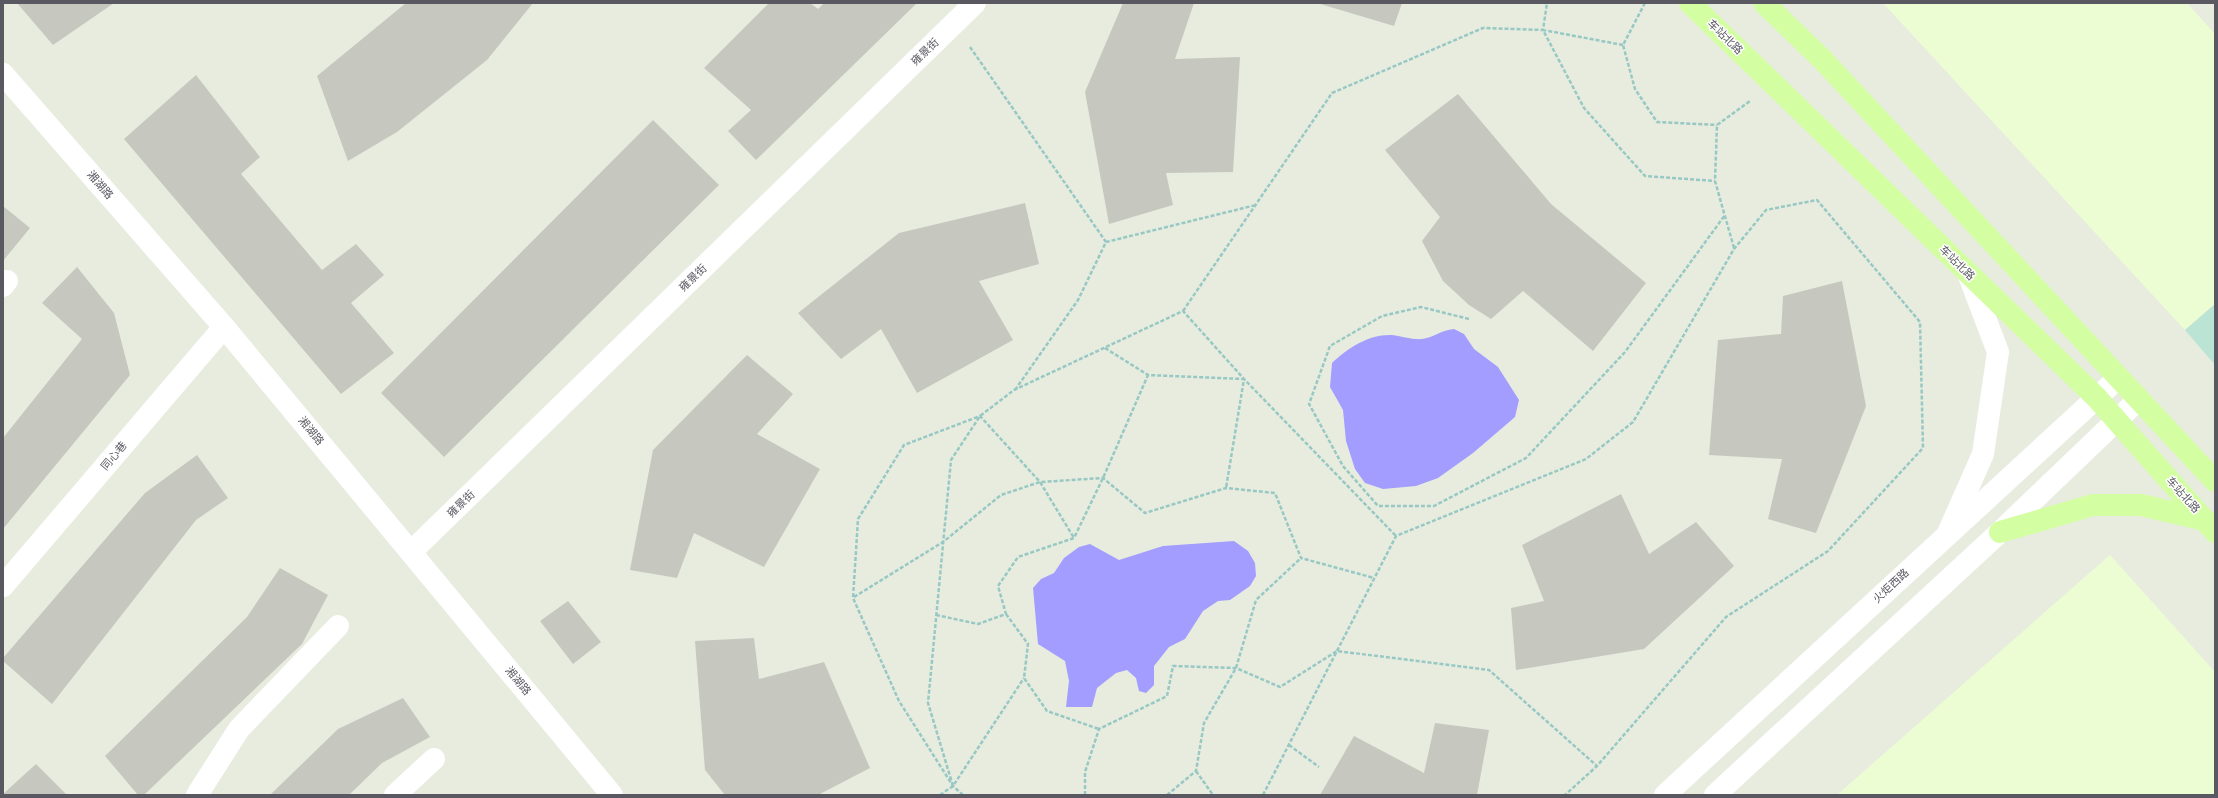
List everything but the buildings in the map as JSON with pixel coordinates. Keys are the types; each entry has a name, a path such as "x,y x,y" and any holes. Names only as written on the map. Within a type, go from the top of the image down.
{"main road":[{"name":"车站北路","path":"1690,3 2096,397 2210,526"},
{"path":"1764,3 1822,59 2117,379 2215,481"},
{"path":"2000,532 2093,505 2141,506 2210,526"}],"street":[{"name":"雍景街","path":"411,552 975,3"},
{"name":"湘湖路","path":"3,74 224,327 612,795"},
{"path":"1948,533 1983,454 1998,352 1968,273"},
{"name":"同心巷","path":"3,586 224,327"},
{"name":"火炬西路","path":"1665,795 2117,379"},
{"path":"1715,795 2000,532 2138,400"},
{"path":"198,795 240,729 338,626"},
{"path":"395,795 434,759"}],"path":[{"path":"1547,3 1543,30 1584,108 1645,176 1715,181"},
{"path":"1645,3 1623,45 1635,89 1657,122 1717,125 1774,84"},
{"path":"954,24 1106,242"},
{"path":"963,795 953,786 899,701 853,598 858,518 904,446 980,416 1014,390 1183,311 1332,93 1483,28 1543,30 1623,45"},
{"path":"1717,125 1715,181 1734,249"},
{"path":"1263,795 1396,536 1586,459 1633,422 1734,249 1766,210 1817,200 1920,322 1923,448 1828,551 1726,618 1598,766 1565,795"},
{"path":"1106,242 1256,205"},
{"path":"1469,319 1421,307 1382,316 1330,346 1310,404 1343,466 1378,506 1434,506 1526,458 1626,352 1724,215"},
{"path":"1014,390 1078,300 1106,242"},
{"path":"1183,311 1244,379 1396,536"},
{"path":"1105,348 1148,375 1244,379"},
{"path":"940,795 953,786 1024,678 1028,644 1006,614 998,586 1018,556 1074,538 1103,478 1148,375"},
{"path":"1226,488 1244,379"},
{"path":"980,416 1040,482 1074,538"},
{"path":"953,786 928,702 951,460 980,416"},
{"path":"853,598 943,542 1001,495 1040,482 1103,478 1145,513 1226,488 1275,493 1300,558"},
{"path":"1300,558 1374,578"},
{"path":"1167,795 1196,771 1204,723 1236,668 1256,600 1300,558"},
{"path":"936,615 978,624 1006,614"},
{"path":"1024,678 1047,711 1098,729 1167,696 1173,666 1236,668 1280,686 1337,651 1489,670 1598,766"},
{"path":"1085,795 1085,772 1098,729"},
{"path":"1289,745 1319,767"},
{"path":"1196,771 1213,795"}],"shaded area":[{"path":"1883,3 2187,3 2215,34 2215,304 2185,330"},
{"path":"2215,304 2215,365 2185,330"},
{"path":"1454,329 1464,334 1474,349 1498,367 1519,400 1515,417 1473,453 1438,478 1416,486 1383,489 1365,483 1355,469 1346,441 1343,410 1330,387 1332,363 1352,347 1367,339 1383,335 1392,335 1422,339"},
{"path":"1234,541 1248,551 1255,563 1256,576 1250,586 1230,600 1218,601 1203,611 1185,639 1169,647 1154,666 1154,685 1146,693 1139,691 1136,678 1127,670 1116,673 1097,688 1092,707 1066,707 1069,681 1065,661 1038,644 1033,588 1041,579 1054,573 1064,558 1079,547 1090,544 1119,560 1163,546"},
{"path":"2110,555 2215,672 2215,795 1837,795"}]}
